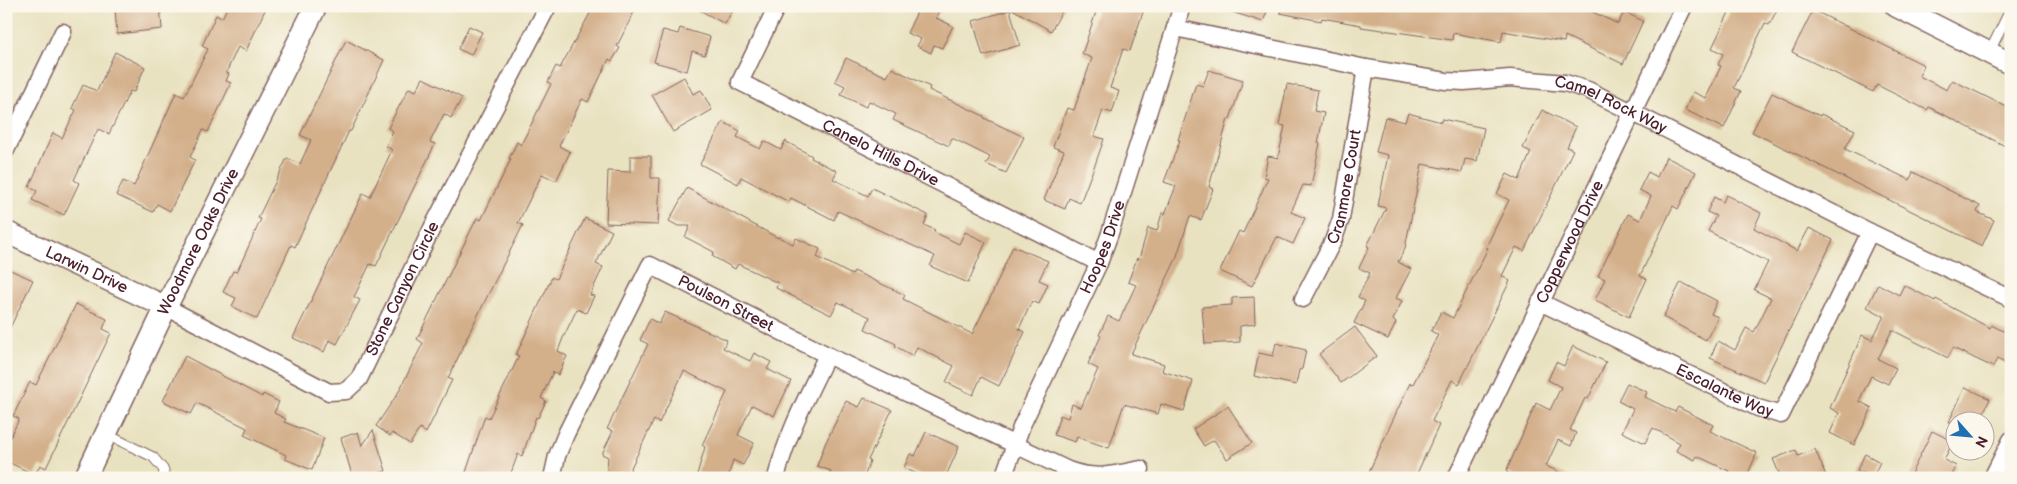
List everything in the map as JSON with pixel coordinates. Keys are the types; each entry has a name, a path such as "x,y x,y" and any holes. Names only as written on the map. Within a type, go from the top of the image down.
{"street":[{"name":"Woodmore Oaks Drive","path":"84,478 166,307 316,6"},
{"name":"Stone Canyon Circle","path":"166,307 328,392 346,391 359,379 434,224 548,6"},
{"name":"Canelo Hills Drive","path":"777,6 740,82 1099,263"},
{"name":"Hoopes Drive","path":"1003,478 1014,445 1099,263 1182,6"},
{"name":"Copperwood Drive","path":"1456,478 1684,6"},
{"path":"1896,6 2011,64"},
{"name":"Camel Rock Way","path":"1175,28 1366,68 1446,81 1464,82 1510,78 1564,82 1588,90 1633,111 1870,232 2011,300"},
{"path":"6,150 63,32"},
{"name":"Cranmore Court","path":"1303,299 1333,241 1341,219 1366,68"},
{"name":"Larwin Drive","path":"6,232 166,307"},
{"name":"Escalante Way","path":"1540,302 1758,408 1781,415 1796,388 1870,232"},
{"name":"Poulson Street","path":"552,478 557,456 566,434 650,265 827,355 1068,470 1090,476 1110,476 1140,469"},
{"path":"776,478 793,428 827,355"},
{"path":"1992,478 2011,440"}],"lane":[{"path":"1989,53 2011,8"},
{"path":"106,434 153,457 164,470 163,478"}],"building":[{"path":"129,6 160,6 162,29 117,34 115,9"},
{"path":"228,6 258,6 265,10 246,51 238,47 226,73 229,74 226,81 231,83 208,132 203,130 190,157 195,160 170,211 157,204 153,212 116,195 123,181 134,186 176,93 184,97 208,49 202,46 216,15 222,18"},
{"path":"594,6 637,6 617,46 620,48 612,61 609,59 588,102 582,99 559,146 570,152 556,181 542,174 518,223 523,225 466,339 448,378 452,380 426,433 420,428 410,444 392,433 390,436 376,426 398,393 423,343 417,339 477,218 481,220 511,159 509,159 517,142 521,145 551,84 548,82 556,66 560,68"},
{"path":"692,6 735,6 725,24"},
{"path":"920,6 941,6 936,18 953,26 942,48 934,45 931,53 917,46 921,39 907,33"},
{"path":"1007,6 1065,6 1051,31"},
{"path":"1098,6 1145,6 1130,51 1123,49 1110,88 1119,91 1112,113 1103,110 1094,136 1104,139 1080,203 1069,198 1065,209 1044,200 1064,151 1053,147 1067,108 1074,110 1092,58 1082,54"},
{"path":"1224,6 1269,6 1263,22 1223,9"},
{"path":"1281,6 1576,6 1618,24 1624,12 1643,21 1623,64 1565,36 1564,42 1503,31 1501,42 1453,33 1452,40 1361,27 1361,25 1322,18 1321,21 1280,13"},
{"path":"1732,6 1779,6 1769,25 1765,23 1734,88 1741,91 1724,128 1685,110 1693,92 1706,98 1721,66 1718,65 1723,54 1712,48"},
{"path":"1010,10 1020,45 983,56 973,21"},
{"path":"1813,10 1924,65 1919,76 1947,90 1952,80 2011,109 2011,149 1929,107 1927,110 1877,85 1873,92 1792,52"},
{"path":"469,26 482,32 471,55 458,49"},
{"path":"680,28 710,37 705,55 692,51 687,71 654,62 663,30 678,34"},
{"path":"346,40 384,60 295,247 291,245 257,319 232,306 236,298 223,292 233,271 237,272 261,219 258,218 287,158 300,164 311,140 300,135"},
{"path":"115,52 145,67 134,92 130,91 109,134 98,129 74,180 79,183 64,215 32,200 37,191 29,187 53,133 62,138 76,110 72,108 83,85 97,91"},
{"path":"846,58 887,77 892,68 930,87 929,90 1024,137 1006,173 986,164 990,157 952,138 949,146 893,120 896,114 869,101 866,107 841,95 845,86 835,81"},
{"path":"1209,70 1243,80 1230,119 1228,119 1209,187 1213,189 1201,220 1190,216 1176,259 1131,354 1164,364 1162,371 1193,381 1184,411 1161,404 1158,414 1124,404 1109,448 1077,437 1075,442 1054,435 1060,415 1068,418 1072,404 1081,408 1098,369 1088,364 1101,336 1099,335 1108,316 1119,321 1136,285 1128,282 1137,258 1139,259 1148,228 1157,231 1162,213 1165,214 1176,186 1164,182 1180,140 1178,140 1196,84 1203,86"},
{"path":"684,77 693,94 701,90 712,110 673,132 652,95"},
{"path":"423,78 462,98 451,118 444,114 430,142 435,144 376,266 370,264 354,297 360,300 337,344 329,340 324,352 293,338 363,193 370,197 392,150 386,146 393,131 388,128 409,88 416,91"},
{"path":"1287,84 1318,90 1314,111 1324,113 1318,143 1320,143 1311,186 1303,185 1291,212 1305,218 1293,244 1277,237 1252,286 1220,271 1239,231 1243,233 1268,178 1264,177 1268,156 1278,158 1285,126 1279,125"},
{"path":"1772,93 1855,130 1845,149 1910,180 1913,172 1980,206 1977,212 1994,220 1982,246 1752,132"},
{"path":"1542,110 1576,127 1567,147 1573,150 1524,251 1516,247 1502,276 1510,281 1459,384 1452,380 1432,421 1439,425 1415,478 1366,478 1410,383 1413,384 1438,335 1431,331 1441,312 1453,318 1488,248 1486,247 1509,200 1497,194 1507,174 1519,180 1531,152 1523,148"},
{"path":"1408,113 1441,122 1442,119 1484,128 1477,161 1465,159 1462,172 1422,164 1405,248 1398,262 1411,269 1396,298 1402,301 1393,320 1396,323 1388,339 1354,323 1365,301 1358,297 1370,273 1359,268 1369,247 1367,246 1386,208 1378,206 1388,155 1376,152 1385,117 1405,122"},
{"path":"723,122 740,131 737,137 760,149 764,141 781,150 785,141 812,156 811,158 837,171 833,179 868,196 872,188 928,215 924,225 959,244 965,232 986,242 968,283 930,266 935,256 838,211 834,220 791,198 789,202 741,177 738,184 700,164"},
{"path":"630,156 651,156 651,178 660,178 658,225 606,223 608,171 630,172"},
{"path":"1666,157 1696,172 1678,209 1673,206 1640,276 1647,279 1629,317 1595,300 1605,279 1598,276 1628,214 1640,220 1651,196 1639,190 1648,172 1657,177"},
{"path":"687,188 778,238 793,244 796,238 820,249 817,257 852,275 854,271 905,295 903,299 972,334 1013,246 1048,261 1039,280 1048,284 1039,304 1032,301 1019,329 1025,332 999,386 981,377 973,395 946,382 954,366 917,347 913,356 895,346 896,344 865,329 870,317 838,302 831,315 776,288 778,283 738,264 735,269 712,256 714,252 685,237 690,226 678,226 669,221"},
{"path":"1726,195 1761,213 1754,228 1797,251 1809,228 1833,240 1764,382 1710,358 1718,341 1735,350 1746,328 1754,332 1771,298 1754,290 1768,262 1708,231 1716,216 1707,212 1714,197 1723,202"},
{"path":"585,218 612,231 596,264 603,267 590,295 594,296 586,313 577,309 563,338 558,351 567,356 558,375 553,372 541,398 546,401 538,418 536,417 522,456 518,454 509,478 464,478 485,416 489,418 519,356 516,355 552,277 556,279"},
{"path":"6,268 33,280 6,336"},
{"path":"1681,282 1717,301 1711,314 1718,317 1706,340 1663,317"},
{"path":"1878,284 1899,295 1904,285 1935,301 1936,299 1990,328 1991,325 2011,335 2011,366 1997,359 1993,367 1953,348 1948,358 1892,330 1878,359 1896,368 1888,384 1871,376 1859,401 1872,408 1854,445 1830,433 1839,413 1830,408 1862,335 1872,340 1884,316 1867,307"},
{"path":"1254,297 1255,324 1240,326 1240,342 1205,344 1202,307 1232,305 1232,298"},
{"path":"76,304 107,319 103,329 111,333 46,468 40,465 35,475 6,461 6,446 19,419 13,416 30,382 36,385"},
{"path":"665,312 727,340 723,348 750,361 754,353 771,362 767,369 791,381 774,416 752,405 738,435 754,443 743,465 733,460 728,478 696,478 705,447 702,445 727,392 684,371 659,423 654,420 626,478 606,478 608,457 602,454 613,431 607,429 648,344 640,340 650,319 659,324"},
{"path":"1355,327 1377,356 1341,383 1319,354"},
{"path":"1276,343 1306,350 1296,385 1254,376 1259,353 1273,356"},
{"path":"1573,346 1606,362 1588,399 1585,398 1570,430 1576,433 1571,446 1558,440 1546,466 1572,478 1520,478 1506,472 1536,403 1550,410 1561,387 1548,380 1556,362 1564,366"},
{"path":"185,356 262,397 263,394 279,402 274,413 286,419 284,422 324,438 312,470 285,459 286,455 244,435 247,428 197,403 191,414 163,401"},
{"path":"1627,383 1647,392 1645,397 1675,412 1678,407 1713,425 1710,431 1757,453 1746,478 1726,478 1729,471 1697,456 1695,460 1676,451 1680,443 1653,428 1645,443 1622,432 1633,409 1618,401"},
{"path":"1965,387 1990,399 1984,412 1954,412"},
{"path":"864,398 892,410 868,460 870,461 864,478 828,478 831,471 817,466 825,444 846,401 859,407"},
{"path":"1228,406 1252,443 1227,459 1214,440 1204,446 1193,429"},
{"path":"373,430 386,471 365,478 353,478 341,438 358,432 362,446"},
{"path":"1932,431 1944,437 1944,462 1956,466 1951,478 1909,478"},
{"path":"926,432 959,447 945,478 926,478 904,468 910,454 915,456"},
{"path":"1815,449 1827,478 1781,478 1773,459 1796,450 1798,456"},
{"path":"1865,454 1880,462 1873,477 1857,470"}]}
